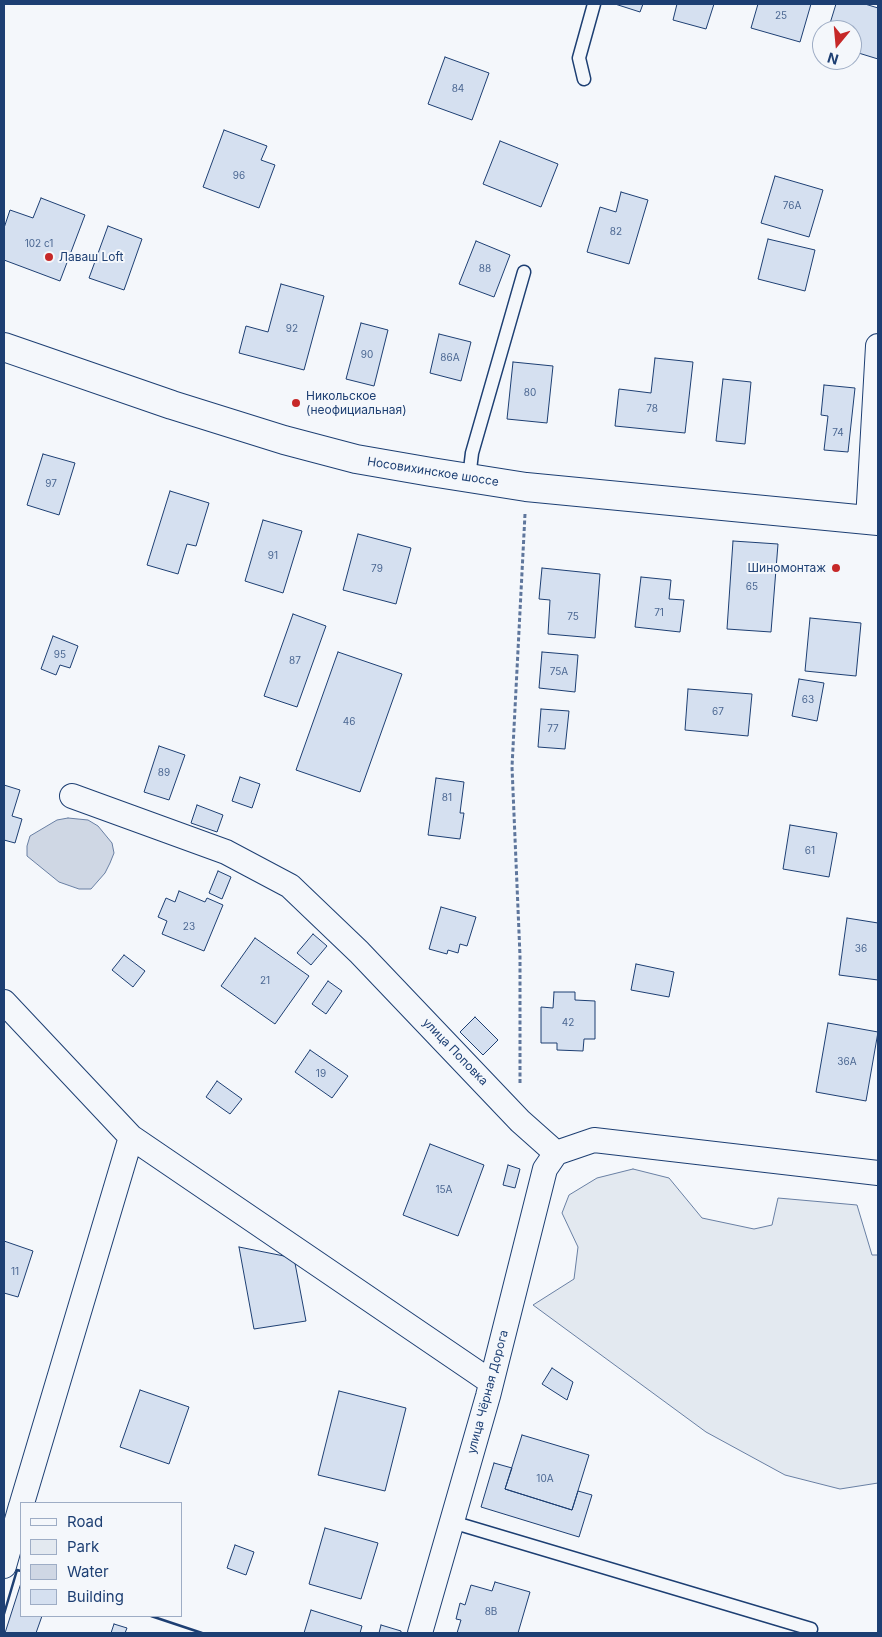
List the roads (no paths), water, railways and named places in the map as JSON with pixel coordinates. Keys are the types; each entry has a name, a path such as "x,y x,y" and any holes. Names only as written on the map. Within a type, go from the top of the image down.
{"main road":[{"name":"Носовихинское шоссе","path":"4,347 172,405 284,440 356,459 526,487 873,520"}],"street":[{"path":"873,520 878,346"},
{"name":"улица Поповка","path":"72,796 226,852 290,886 359,952 520,1121 556,1153"},
{"path":"4,1002 131,1137 492,1382"},
{"path":"23,1502 131,1137"},
{"path":"556,1153 594,1140 878,1173"},
{"name":"улица Чёрная Дорога","path":"420,1633 492,1382 545,1169 556,1153"},
{"path":"4,1566 20,1512"}],"lane":[{"path":"584,79 579,58 594,4"},
{"path":"469,478 472,454 524,272"},
{"path":"452,1522 514,1547 811,1629"}],"water":[{"path":"68,818 88,820 98,826 112,843 114,853 110,863 105,873 91,889 79,889 59,882 27,856 30,836 57,820"}],"place":[{"name":"Лаваш Loft","path":"49,257"},
{"name":"Никольское (неофициальная)","path":"296,403"},
{"name":"Шиномонтаж","path":"836,568"}]}
